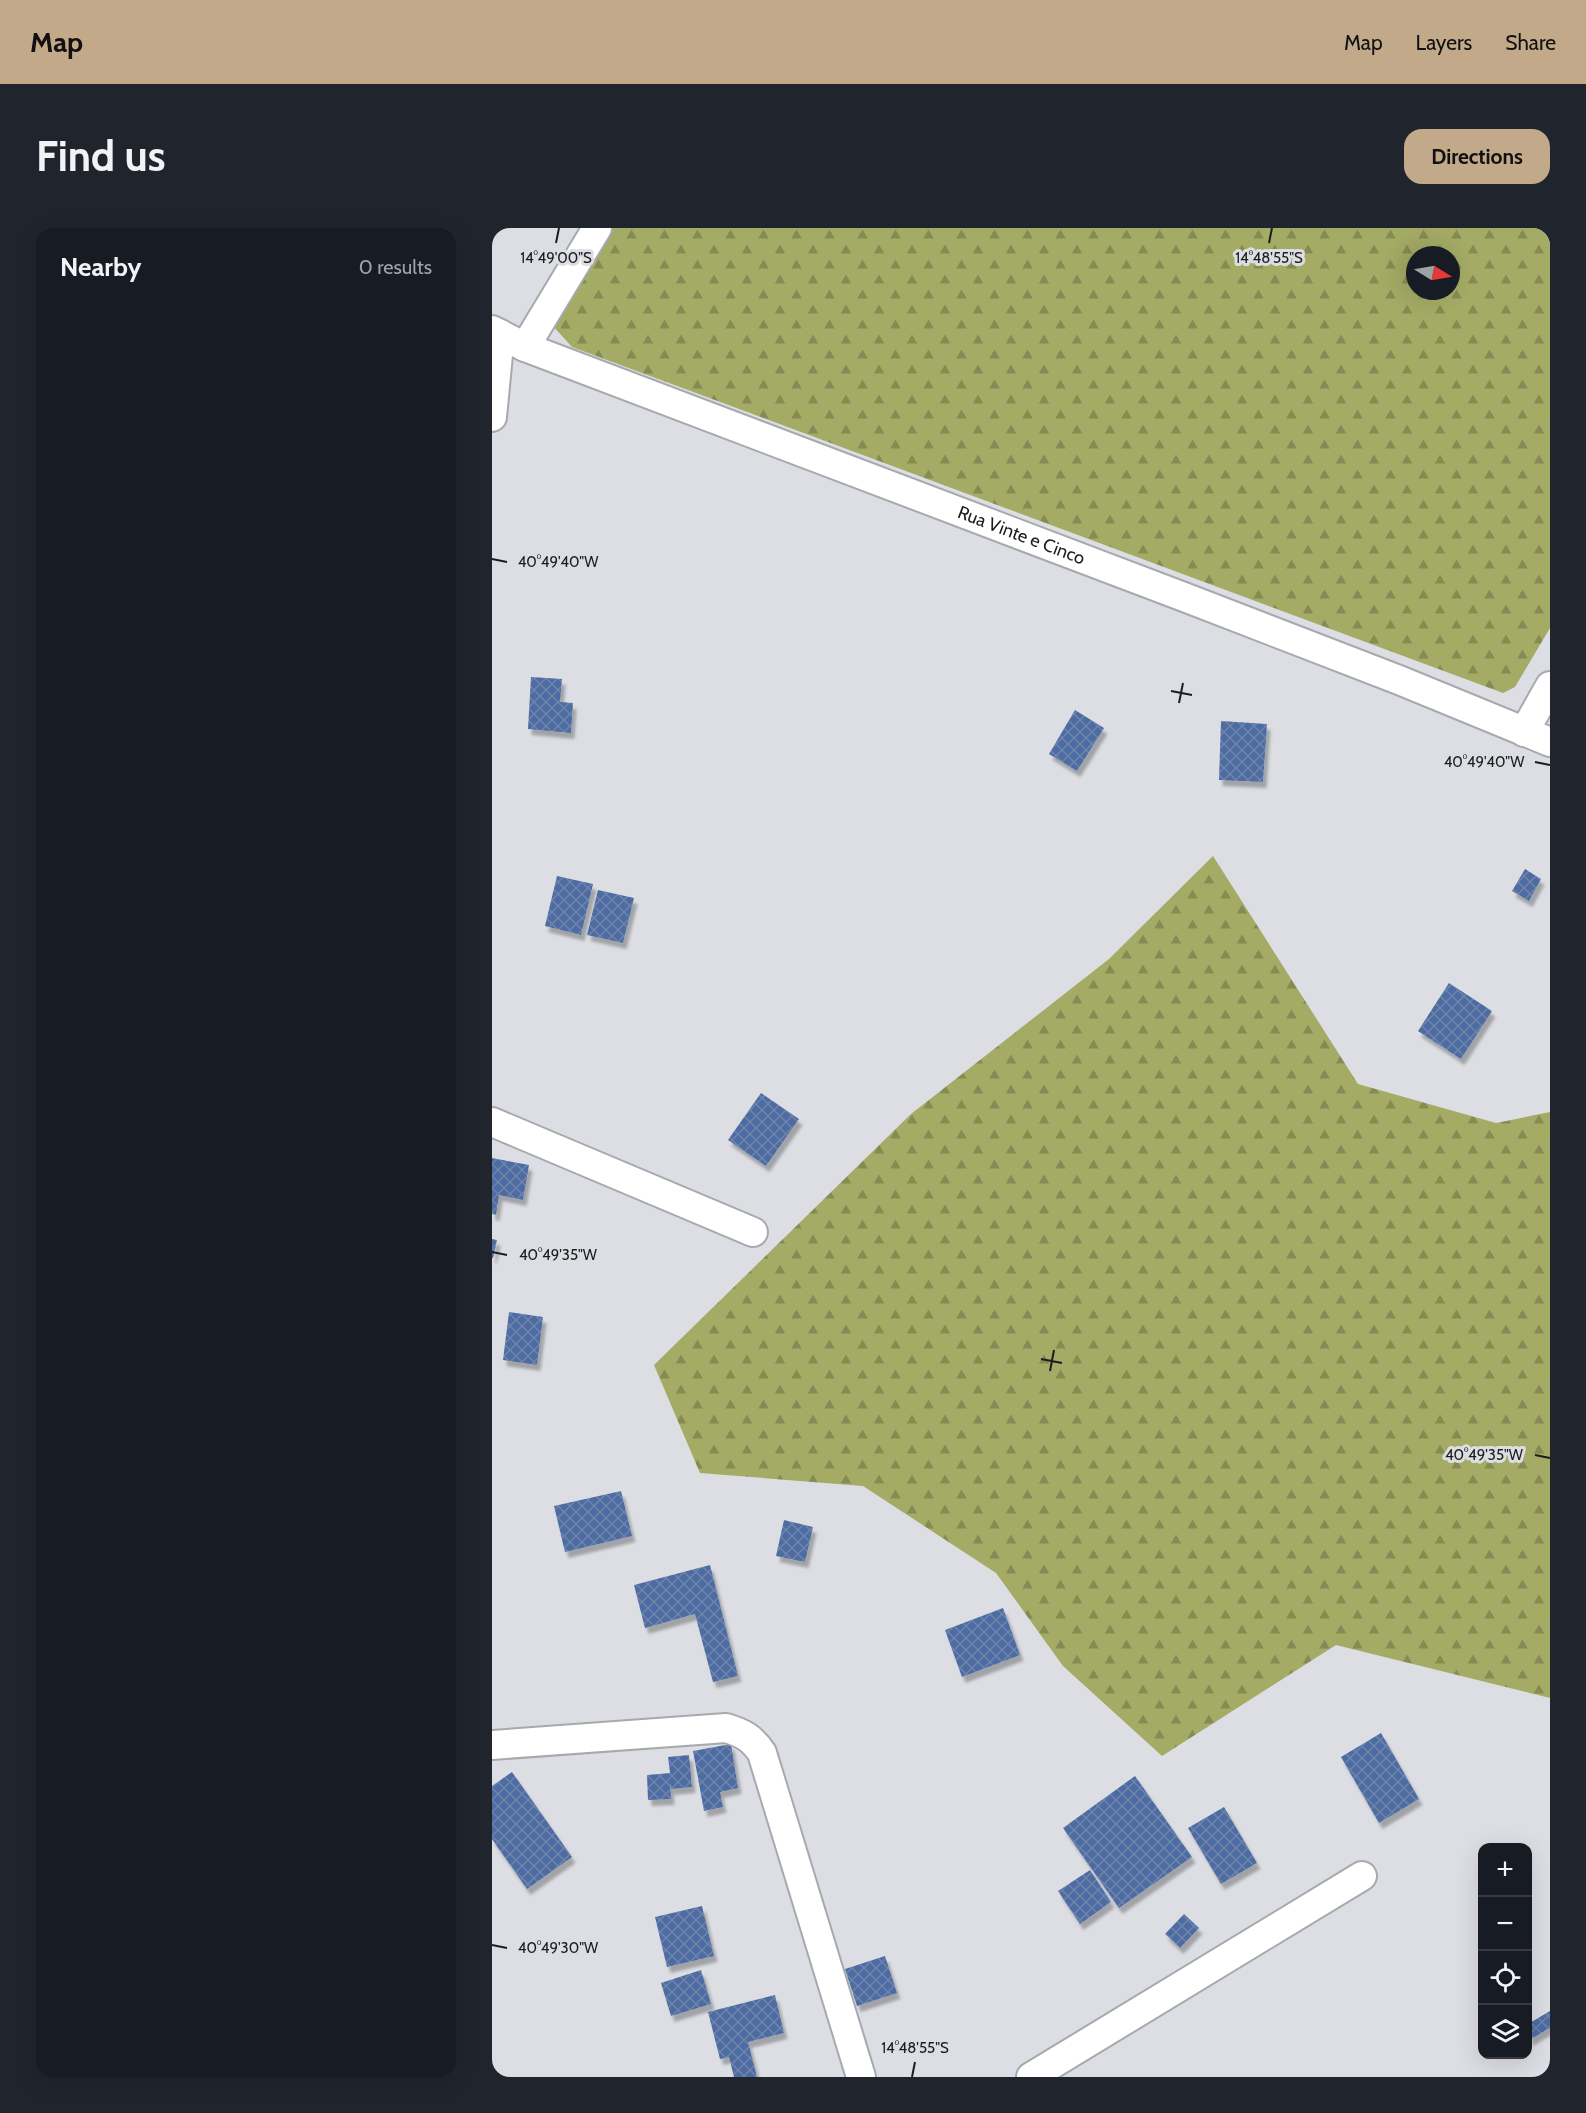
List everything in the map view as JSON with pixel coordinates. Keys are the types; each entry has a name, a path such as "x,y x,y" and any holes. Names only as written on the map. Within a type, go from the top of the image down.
{"street":[{"path":"525,346 597,228"},
{"path":"492,417 496,332"},
{"name":"Rua Vinte e Cinco","path":"496,332 525,346 1399,680 1550,742"},
{"path":"1524,732 1550,686"},
{"path":"492,1122 753,1232"},
{"path":"492,1745 726,1728 742,1732 752,1739 762,1753 861,2077"},
{"path":"1031,2077 1362,1876"}],"green space":[{"path":"609,228 1550,228 1550,628 1515,687 1503,693 572,347 552,325"},
{"path":"1213,856 1358,1084 1496,1123 1550,1112 1550,1698 1336,1645 1162,1756 1063,1666 996,1573 863,1486 700,1473 654,1365 911,1114 1109,959"}],"building":[{"path":"531,677 562,679 560,702 573,703 571,733 528,729"},
{"path":"1075,710 1104,728 1077,771 1049,754"},
{"path":"1221,721 1267,724 1263,782 1219,780"},
{"path":"1525,869 1541,879 1529,901 1512,891"},
{"path":"557,876 593,884 581,935 545,926"},
{"path":"598,890 634,898 623,943 587,935"},
{"path":"1449,983 1492,1011 1461,1059 1418,1031"},
{"path":"761,1093 799,1119 766,1166 728,1140"},
{"path":"492,1158 529,1165 523,1200 499,1195 496,1215 492,1214"},
{"path":"492,1239 497,1240 493,1258 492,1258"},
{"path":"509,1312 543,1317 537,1365 503,1360"},
{"path":"621,1491 632,1536 565,1552 554,1506"},
{"path":"784,1520 813,1527 805,1562 776,1556"},
{"path":"710,1565 738,1676 713,1682 695,1614 645,1628 634,1585"},
{"path":"1003,1608 1020,1655 962,1677 945,1630"},
{"path":"1381,1733 1419,1799 1379,1823 1341,1757"},
{"path":"731,1744 738,1788 720,1792 723,1807 704,1811 693,1751"},
{"path":"689,1755 692,1787 671,1789 670,1782 671,1799 648,1800 647,1775 670,1773 668,1757"},
{"path":"512,1772 572,1857 527,1889 492,1839 492,1786"},
{"path":"1135,1776 1192,1857 1119,1908 1063,1828"},
{"path":"1224,1807 1257,1863 1221,1884 1188,1828"},
{"path":"1090,1870 1111,1902 1080,1924 1058,1891"},
{"path":"702,1906 714,1956 667,1967 655,1917"},
{"path":"1184,1914 1199,1928 1180,1948 1165,1934"},
{"path":"885,1956 897,1993 857,2006 845,1969"},
{"path":"701,1970 711,2004 671,2016 661,1983"},
{"path":"775,1995 784,2033 748,2042 757,2077 734,2077 729,2057 720,2059 708,2012"},
{"path":"1550,2011 1550,2028 1532,2038 1532,2022"}]}
